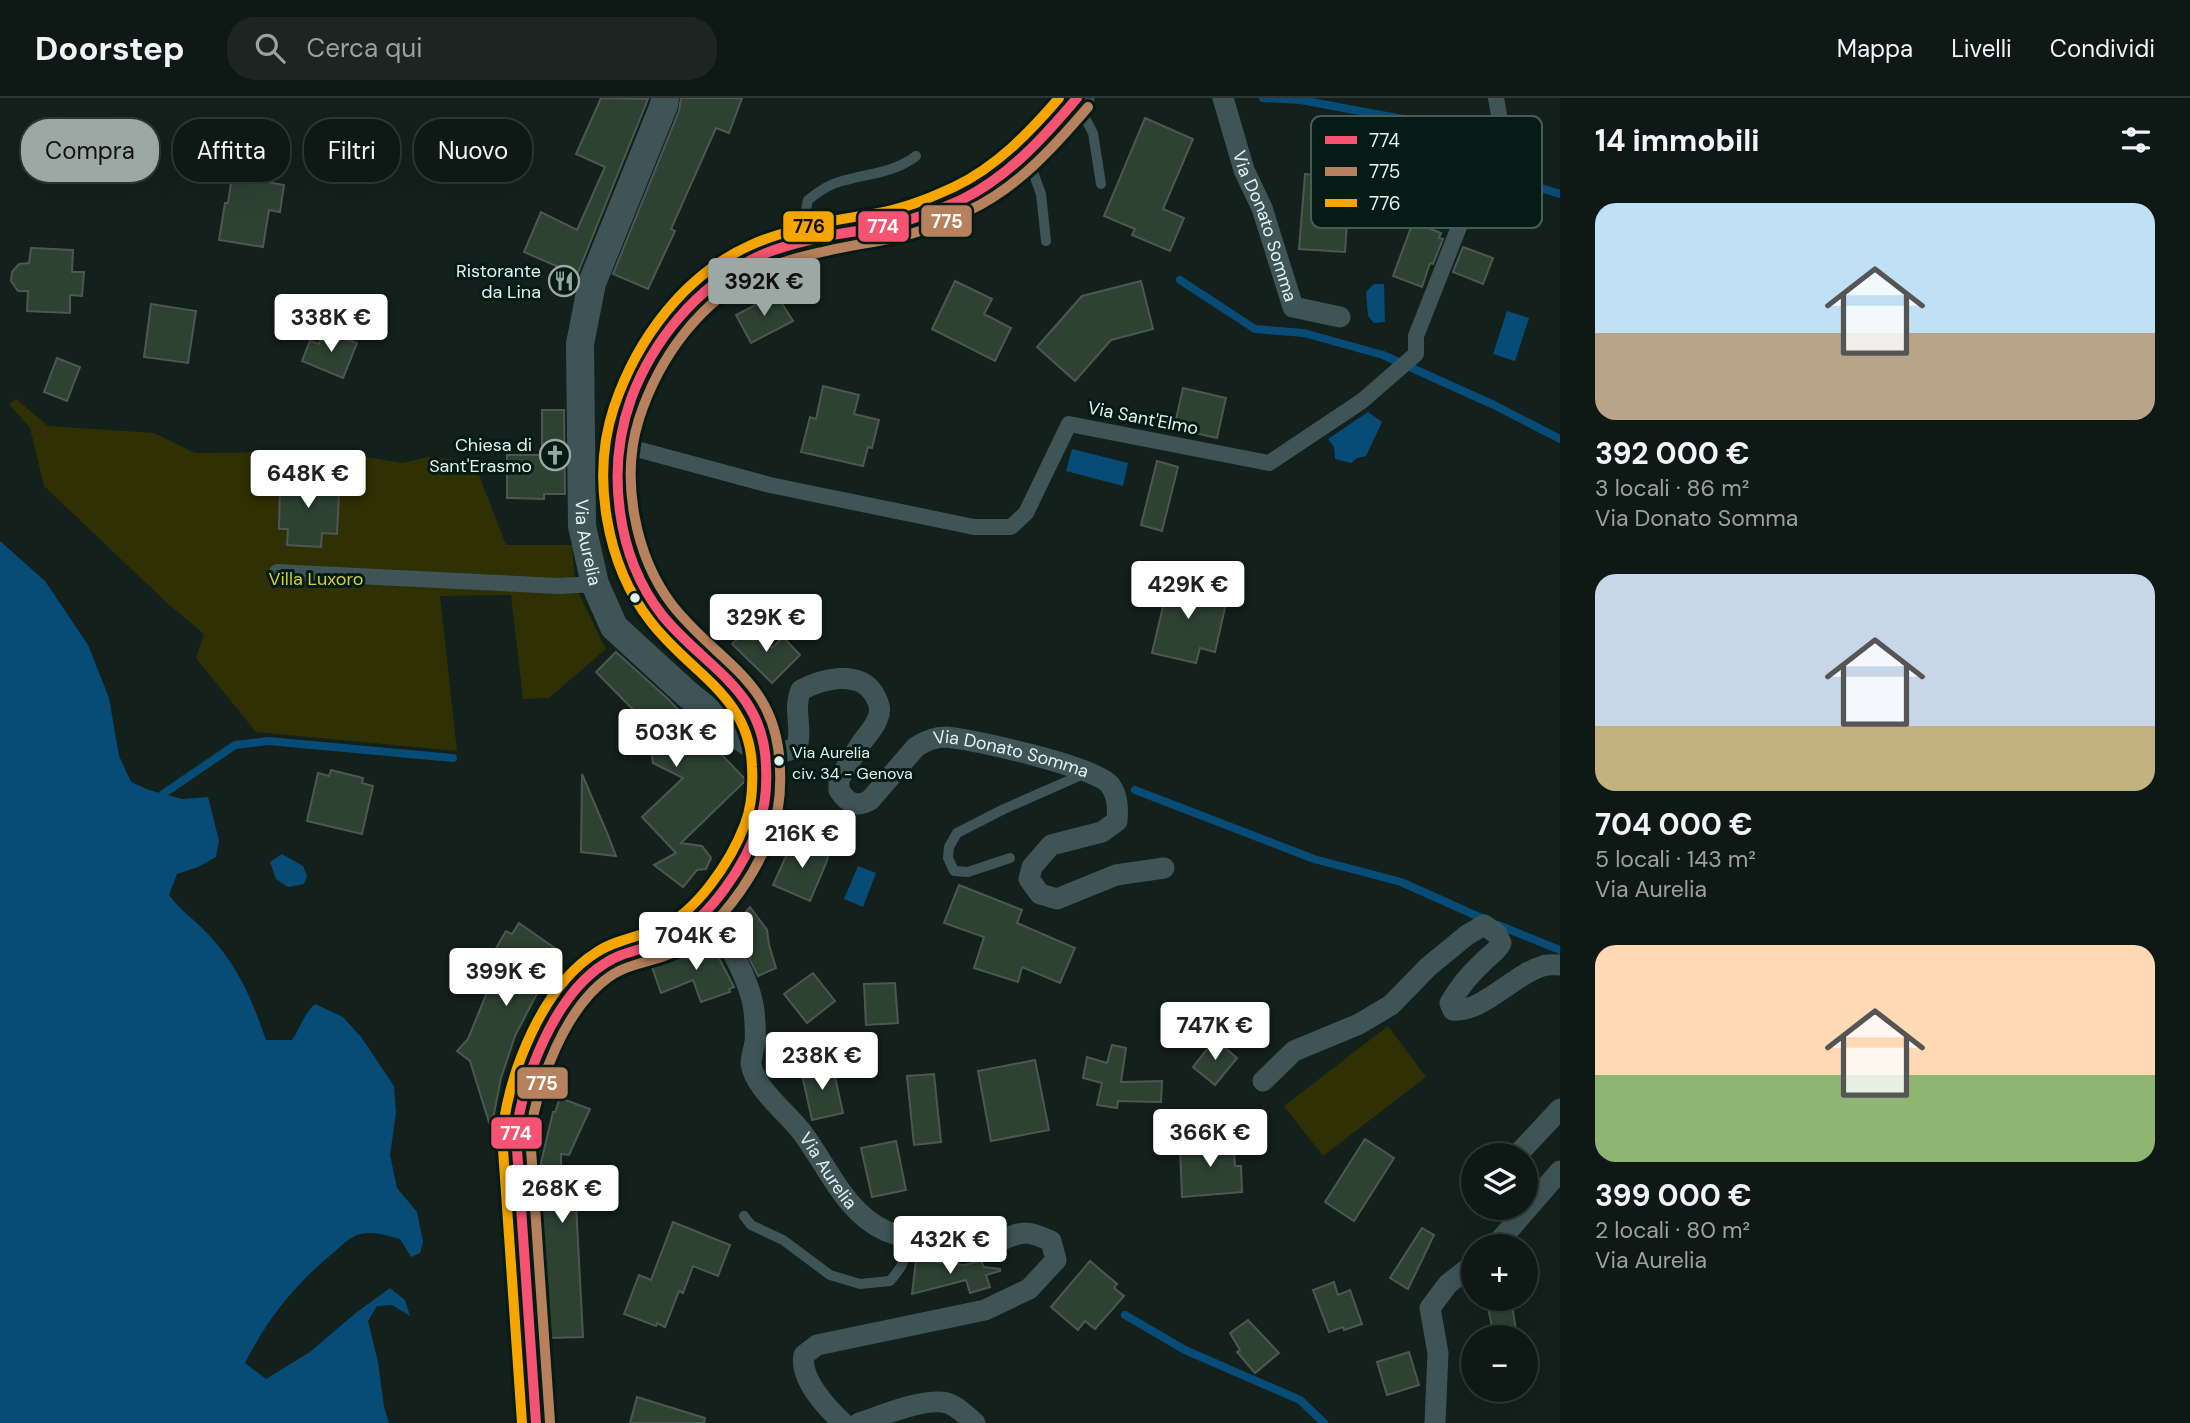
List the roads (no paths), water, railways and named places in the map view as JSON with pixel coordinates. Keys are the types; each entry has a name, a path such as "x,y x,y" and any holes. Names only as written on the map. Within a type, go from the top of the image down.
{"main road":[{"path":"536,1423 516,1135 520,1105 540,1050 568,998 600,965 672,938 692,925 706,911 732,877 753,841 766,807 766,753 757,717 738,691 696,651 658,609 633,568 619,509 618,444 627,413 649,359 677,319 705,289 747,262 808,241 920,216 967,197 1027,155 1076,99"}],"street":[{"name":"Via Aurelia","path":"665,98 592,283 580,344 582,526 595,584 614,627 686,693 739,736 766,753"},
{"name":"Via Donato Somma","path":"1223,98 1244,170 1262,208 1293,307 1340,317"},
{"name":"Via Sant'Elmo","path":"1496,98 1499,116"},
{"name":"Via Sant'Elmo","path":"618,444 770,485 974,527 1011,527 1026,513 1069,424 1269,463 1362,401 1416,354 1416,337 1460,228"},
{"path":"277,572 560,586 595,584"},
{"name":"Via Donato Somma","path":"766,753 796,748 800,739 797,707 801,690 815,683 841,678 863,682 871,690 880,707 878,719 839,779 839,790 848,801 863,804 870,800 916,747 936,738 946,737 976,743 1065,763 1088,771 1109,783 1119,803 1117,821 1102,832 1051,845 1032,867 1029,879 1040,894 1057,899 1116,875 1164,868"},
{"name":"Via Aurelia","path":"706,911 720,929 741,970 754,1008 755,1040 751,1064 762,1088 802,1132 842,1194 869,1222 899,1235 976,1248 996,1244 1023,1233 1051,1241 1056,1260 1029,1289 985,1310 817,1345 804,1355 803,1370 830,1411 843,1423"},
{"path":"1264,1081 1294,1051 1359,1024 1391,1005 1428,967 1467,935 1484,925 1497,934 1501,943 1498,950 1481,963 1455,993 1450,1003 1453,1010 1460,1011 1477,1004 1529,971 1545,965 1560,965"},
{"path":"1528,1143 1560,1109"},
{"path":"1505,1234 1560,1171"},
{"path":"1435,1423 1438,1353 1430,1308 1448,1284 1461,1274"},
{"path":"859,1423 918,1404 947,1403 975,1423"}],"lane":[{"path":"1076,99 1093,133 1101,184"},
{"path":"1027,155 1041,194 1046,241"},
{"path":"808,241 804,219 808,200 824,188 841,181 894,170 916,156"},
{"path":"1010,858 968,872 954,871 948,858 949,847 957,833 1088,771"},
{"path":"744,1216 751,1225 783,1240 830,1275 860,1284 890,1282 902,1267 905,1248 899,1235"}],"water":[{"path":"1374,284 1384,284 1385,322 1374,323 1368,316 1366,292"},
{"path":"1507,311 1529,318 1515,361 1493,354"},
{"path":"1368,412 1382,422 1366,456 1351,463 1335,459 1334,447 1328,439"},
{"path":"1072,449 1128,463 1123,486 1066,471"},
{"path":"0,541 45,581 88,645 109,698 119,756 131,782 182,799 208,797 219,841 216,857 177,874 169,895 208,934 228,959 249,997 266,1040 292,1040 315,1004 343,1017 361,1037 394,1086 396,1113 390,1155 397,1188 417,1212 423,1242 420,1253 411,1257 400,1239 382,1234 365,1233 350,1239 294,1291 262,1332 245,1363 266,1379 310,1352 390,1288 405,1300 410,1316 392,1305 377,1306 368,1321 389,1423 0,1423"},
{"path":"282,854 303,866 307,876 304,884 288,887 276,879 270,862"},
{"path":"858,866 876,873 863,907 844,899"}],"waterway":[{"path":"1263,98 1301,100 1387,116"},
{"path":"1542,189 1560,194"},
{"path":"1180,280 1255,329 1304,333 1383,355 1494,405 1560,439"},
{"path":"163,794 235,745 268,741 453,758"},
{"path":"1135,790 1314,859 1401,882 1486,920"},
{"path":"1498,925 1560,950"},
{"path":"1125,1315 1185,1350 1300,1400 1324,1423"}],"place":[{"name":"Ristorante da Lina","path":"564,281"},
{"name":"Chiesa di Sant'Erasmo","path":"555,455"},
{"name":"Via Aurelia civ. 34 - Genova","path":"779,761"}],"park label":[{"name":"Villa Luxoro","path":"316,579"}]}
